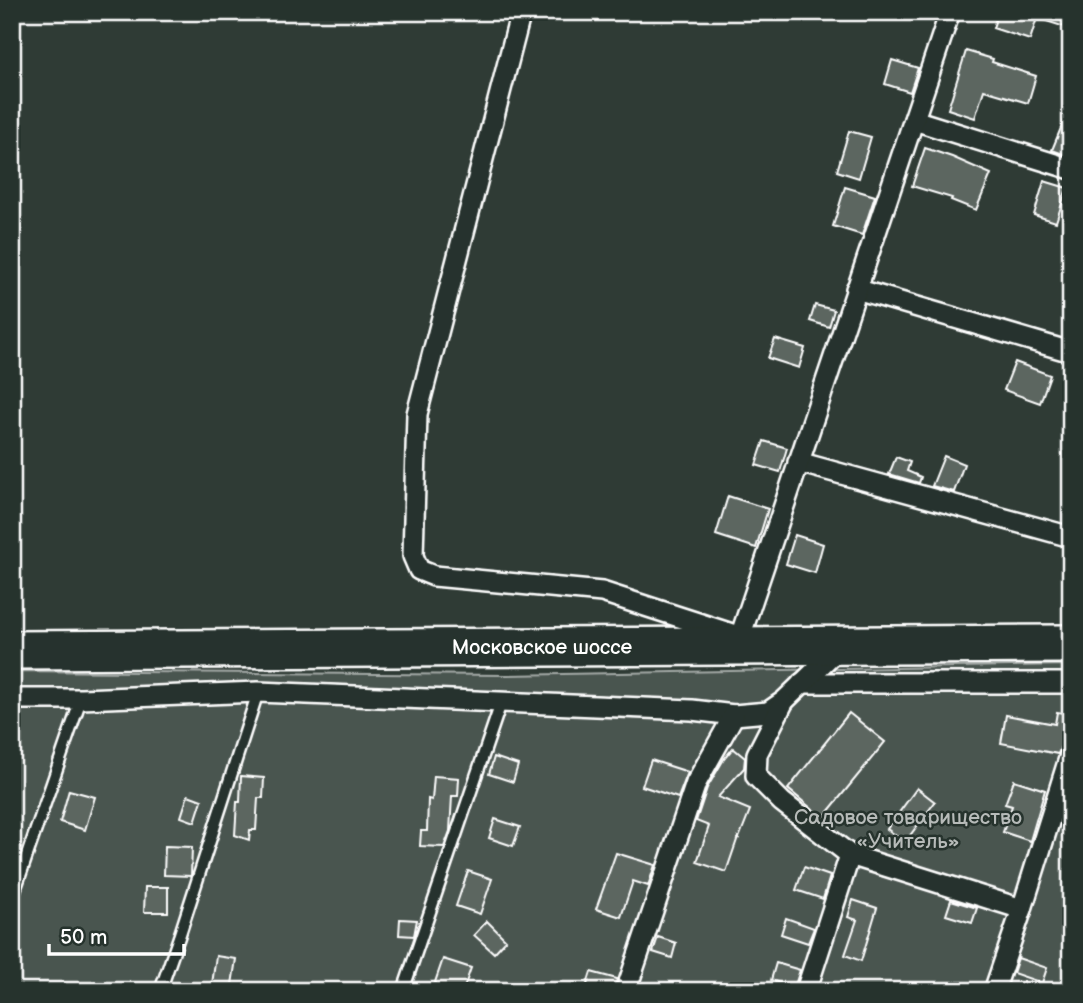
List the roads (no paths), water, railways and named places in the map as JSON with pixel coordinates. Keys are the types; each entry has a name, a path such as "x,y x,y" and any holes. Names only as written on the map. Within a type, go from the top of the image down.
{"highway":[{"name":"Московское шоссе","path":"12,650 738,641 842,645 1071,644"}],"street":[{"path":"521,12 416,414 413,556 419,570 434,576 602,593 738,641 950,12"},
{"path":"914,120 1071,169"},
{"path":"856,289 1071,352"},
{"path":"798,462 1071,537"},
{"path":"12,699 258,692 692,710 734,715 768,712 784,701 842,645"},
{"path":"802,683 1071,683"},
{"path":"784,701 757,754 757,776 782,802 850,855 1022,909"},
{"path":"626,991 696,783 734,715"},
{"path":"994,991 1071,752"},
{"path":"806,991 850,855"}],"lane":[{"path":"160,991 258,692"},
{"path":"12,899 81,699"},
{"path":"403,991 502,704"}],"park label":[{"name":"Садовое товарищество «Учитель»","path":"908,829"}]}
